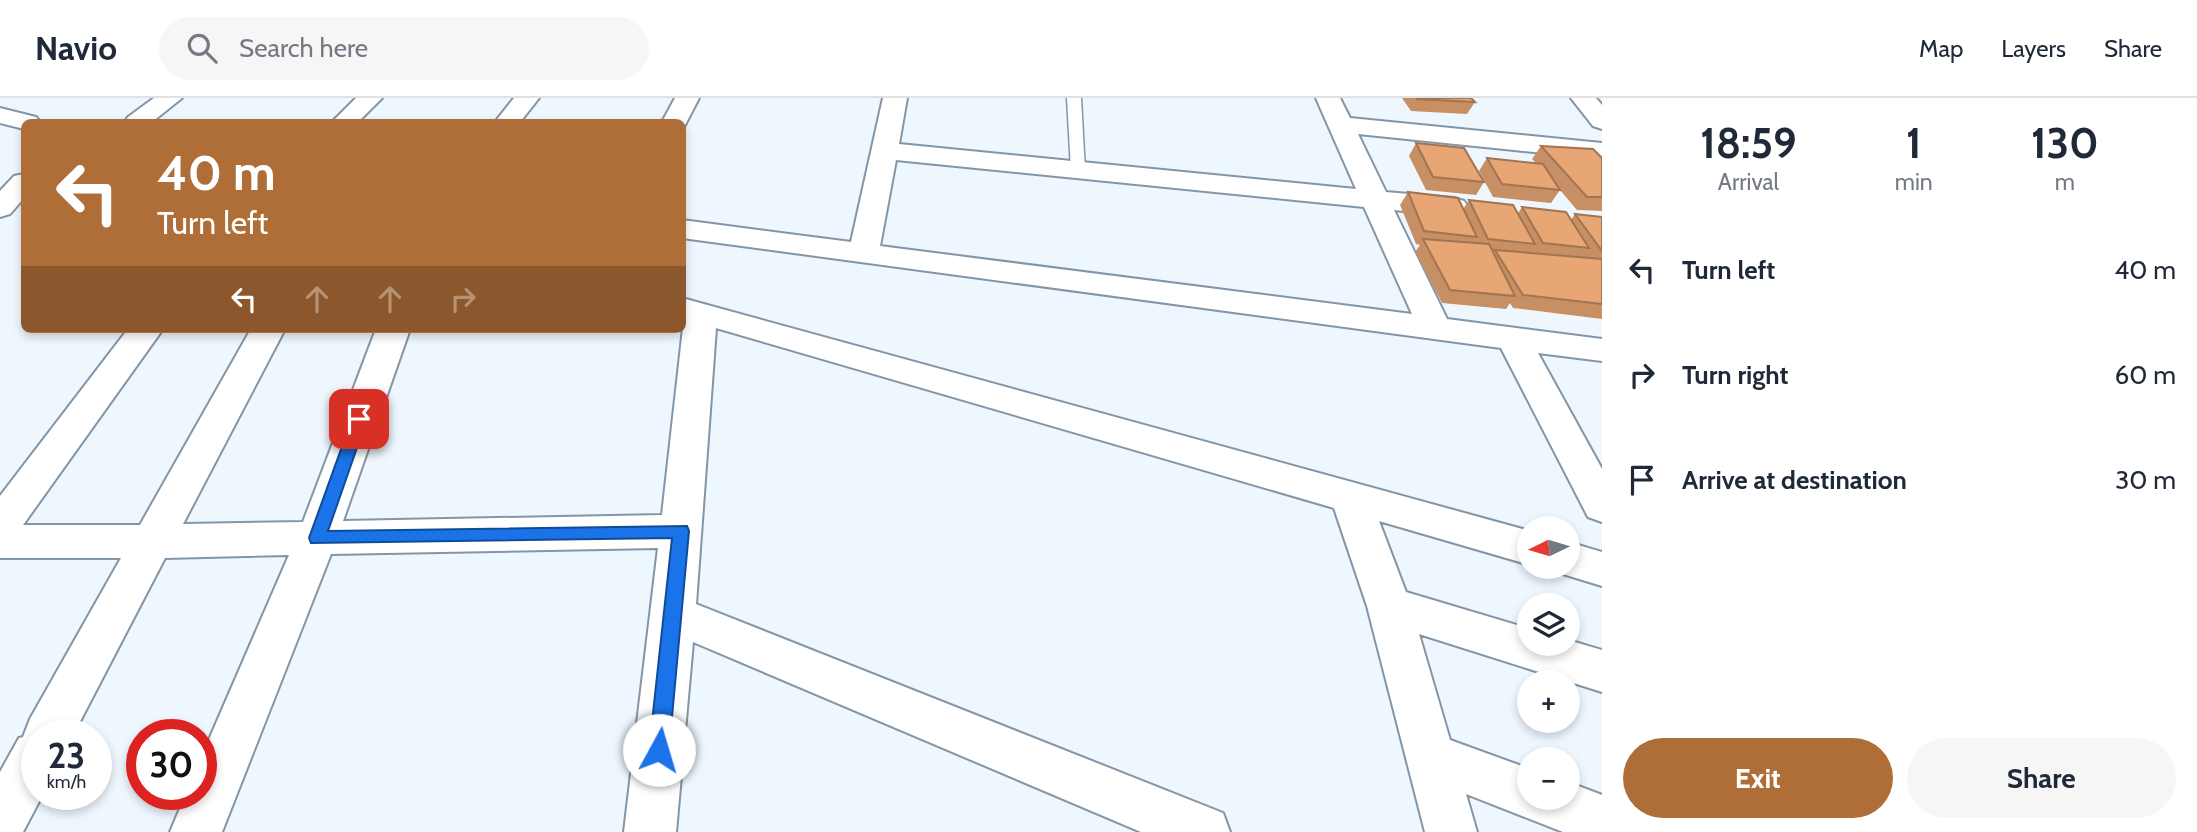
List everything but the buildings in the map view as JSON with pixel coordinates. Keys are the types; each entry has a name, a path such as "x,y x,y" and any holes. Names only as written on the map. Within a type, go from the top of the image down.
{"street":[{"path":"141,119 170,98"},
{"path":"347,119 370,98"},
{"path":"510,119 527,98"},
{"path":"676,119 687,98"},
{"path":"864,253 895,98"},
{"path":"1328,98 1435,328"},
{"path":"1583,98 1602,121"},
{"path":"0,115 21,120"},
{"path":"1341,125 1602,151"},
{"path":"884,151 1482,210"},
{"path":"0,208 21,185"},
{"path":"686,230 1602,350"},
{"path":"650,832 681,531 692,310 1517,544"},
{"path":"0,526 143,333"},
{"path":"56,719 266,333"},
{"path":"196,832 317,538 392,333"},
{"path":"1513,338 1602,506"},
{"path":"1351,498 1389,606 1451,832"},
{"path":"0,541 150,542 681,531"},
{"path":"1580,563 1602,569"},
{"path":"1389,606 1602,671"},
{"path":"673,614 1204,832"},
{"path":"1429,756 1517,789"},
{"path":"0,824 21,785"},
{"path":"1573,810 1602,821"}],"lane":[{"path":"1074,98 1078,170"}],"route":[{"path":"359,419 317,538 681,531 659,750"}]}
